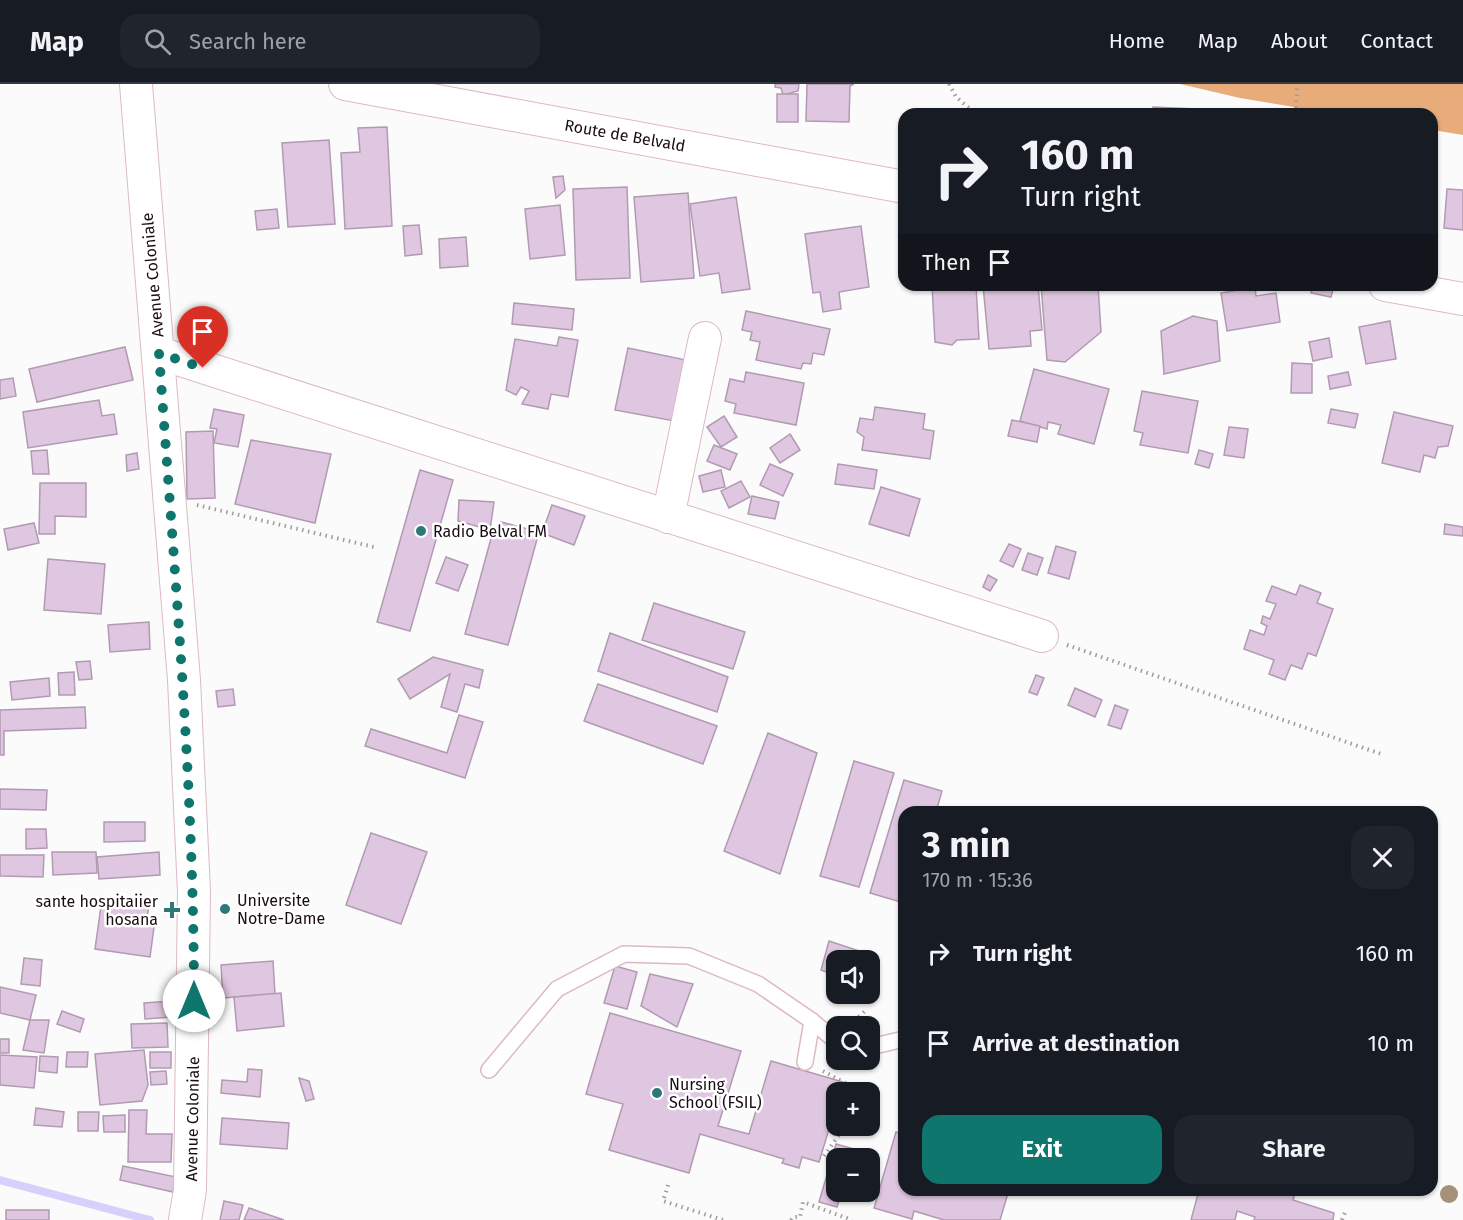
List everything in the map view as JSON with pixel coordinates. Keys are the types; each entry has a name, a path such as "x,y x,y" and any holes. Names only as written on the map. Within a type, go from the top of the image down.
{"street":[{"name":"Avenue Coloniale","path":"136,84 184,680 194,892 188,1205"},
{"name":"Route de Belvald","path":"345,84 898,186"},
{"path":"1421,291 1463,298"},
{"path":"668,517 705,338"},
{"path":"159,353 1042,636"}],"lane":[{"path":"489,1070 557,989 624,954 689,957 758,984 826,1033"},
{"path":"805,1062 812,1021"},
{"path":"880,1045 898,1040"}],"path":[{"path":"949,84 956,97 969,108"},
{"path":"1296,108 1297,84"},
{"path":"170,499 378,548"},
{"path":"1042,636 1383,755"},
{"path":"860,1016 867,1009"},
{"path":"805,1062 843,1082"},
{"path":"824,1156 838,1136"},
{"path":"668,1185 663,1201 723,1220"},
{"path":"791,1220 793,1217 800,1217 803,1202 852,1220"},
{"path":"1342,1220 1346,1210"}],"shaded area":[{"path":"1180,84 1463,84 1463,135 1438,131 1438,108 1300,108 1240,98"}],"building":[{"path":"775,84 799,84 798,91 783,95 781,88 775,87"},
{"path":"807,84 854,84 850,86 849,122 806,121"},
{"path":"777,94 798,94 798,122 777,122"},
{"path":"387,127 392,226 345,229 341,153 360,152 358,128"},
{"path":"329,140 335,224 288,227 282,143"},
{"path":"563,176 565,190 556,198 553,177"},
{"path":"627,187 630,278 576,280 573,189"},
{"path":"1447,189 1463,190 1463,230 1444,228"},
{"path":"688,193 694,278 641,282 634,197"},
{"path":"736,197 750,289 722,293 719,273 700,276 690,204"},
{"path":"560,205 565,255 530,259 525,209"},
{"path":"277,209 279,228 257,230 255,211"},
{"path":"419,225 422,254 405,256 403,226"},
{"path":"861,226 869,287 839,292 841,309 823,312 820,292 813,293 805,234"},
{"path":"466,237 468,266 440,268 439,239"},
{"path":"932,291 976,291 979,339 957,340 952,345 935,342"},
{"path":"984,291 1039,291 1042,330 1030,331 1031,346 989,349"},
{"path":"1041,291 1098,291 1101,332 1065,362 1047,360"},
{"path":"1255,291 1256,296 1276,293 1280,322 1227,331 1221,293"},
{"path":"1312,291 1332,291 1331,297 1311,293"},
{"path":"514,303 574,309 572,330 512,324"},
{"path":"746,311 830,329 824,355 813,353 811,364 803,363 801,369 756,360 760,342 750,340 752,332 742,330"},
{"path":"1193,316 1217,321 1220,361 1164,374 1161,331"},
{"path":"1390,321 1396,359 1366,364 1359,327"},
{"path":"559,337 578,340 568,397 551,394 548,409 522,404 529,391 521,387 516,395 506,390 515,339 557,346"},
{"path":"1329,338 1332,357 1313,361 1309,342"},
{"path":"125,347 133,380 37,402 29,369"},
{"path":"628,348 686,360 674,421 615,410"},
{"path":"1292,363 1312,364 1312,393 1291,393"},
{"path":"1034,369 1109,389 1094,444 1058,434 1061,425 1048,422 1047,429 1020,421"},
{"path":"746,372 804,383 796,425 734,413 736,404 725,401 730,379 744,382"},
{"path":"1348,372 1351,385 1330,389 1328,376"},
{"path":"13,378 16,396 0,399 0,380"},
{"path":"1142,391 1198,401 1188,453 1140,445 1143,433 1134,431"},
{"path":"99,400 102,416 114,414 117,434 28,448 23,412"},
{"path":"875,407 925,414 923,429 934,431 930,459 862,450 864,437 857,432 860,418 873,420"},
{"path":"214,409 244,415 238,447 214,443 217,429 210,428"},
{"path":"1331,409 1358,414 1355,428 1328,423"},
{"path":"1394,412 1453,426 1448,446 1438,447 1435,458 1424,455 1420,472 1382,463"},
{"path":"724,416 737,437 721,447 707,427"},
{"path":"1012,420 1040,426 1037,442 1008,436"},
{"path":"1229,427 1248,429 1244,458 1224,455"},
{"path":"213,431 215,498 187,499 186,432"},
{"path":"790,434 800,450 780,463 770,448"},
{"path":"251,440 331,454 315,523 235,504"},
{"path":"714,445 737,454 730,470 707,461"},
{"path":"47,450 49,474 33,474 31,451"},
{"path":"1199,450 1213,454 1209,468 1195,464"},
{"path":"137,453 139,469 127,471 126,455"},
{"path":"770,464 793,474 783,496 760,485"},
{"path":"838,464 877,470 874,489 835,484"},
{"name":"Radio Belval FM","path":"420,470 453,480 410,631 377,622"},
{"path":"721,470 725,487 703,492 699,476"},
{"path":"741,481 750,497 729,508 721,491"},
{"path":"40,483 86,483 86,517 55,516 55,534 39,534"},
{"path":"881,487 920,499 909,536 869,524"},
{"path":"752,496 779,502 775,519 748,514"},
{"path":"459,500 494,502 490,530 458,521"},
{"path":"552,505 585,516 574,545 542,533"},
{"path":"501,522 539,532 508,645 465,634 493,531 498,533"},
{"path":"34,523 39,543 8,550 4,529"},
{"path":"1445,524 1463,527 1463,536 1444,534"},
{"path":"1009,544 1021,549 1013,567 1000,561"},
{"path":"1056,546 1076,552 1069,579 1048,573"},
{"path":"1028,553 1043,558 1037,575 1022,570"},
{"path":"446,557 468,565 458,591 436,583"},
{"path":"48,559 105,564 101,614 44,610"},
{"path":"988,575 997,580 990,591 983,587"},
{"path":"1300,585 1321,593 1317,603 1333,609 1316,656 1308,653 1302,669 1291,665 1285,680 1269,674 1274,660 1244,649 1250,630 1264,635 1267,626 1261,623 1263,616 1270,619 1276,604 1266,601 1272,586 1296,595"},
{"path":"654,603 745,632 733,669 642,640"},
{"path":"149,622 150,649 110,652 108,625"},
{"path":"610,633 728,677 717,712 598,671"},
{"path":"433,657 483,670 479,688 465,684 457,712 441,707 450,674 410,699 398,679"},
{"path":"90,661 92,679 79,680 76,662"},
{"path":"74,672 75,695 59,695 58,673"},
{"path":"1036,675 1044,678 1037,695 1029,692"},
{"path":"49,678 50,696 12,700 10,682"},
{"path":"598,684 717,726 703,764 584,721"},
{"path":"1075,688 1102,700 1095,717 1068,705"},
{"path":"233,689 235,705 218,707 216,691"},
{"path":"1115,705 1128,710 1121,729 1108,725"},
{"path":"85,707 86,728 4,731 4,755 0,755 0,710"},
{"path":"459,715 483,722 465,778 365,746 371,729 447,753"},
{"path":"768,733 817,753 780,874 724,851"},
{"path":"854,761 894,773 859,887 820,876"},
{"path":"904,780 942,791 938,806 898,806 898,901 870,893"},
{"path":"0,789 47,790 46,810 0,809"},
{"path":"104,822 145,822 145,841 104,842"},
{"path":"26,829 46,829 47,848 26,849"},
{"path":"371,833 427,852 401,924 346,905"},
{"path":"52,852 96,852 97,873 53,875"},
{"path":"159,852 160,875 99,879 97,857"},
{"path":"0,855 44,855 43,877 0,876"},
{"path":"102,899 149,905 147,919 155,920 150,957 95,949"},
{"path":"829,941 856,950 827,950"},
{"path":"826,952 826,972 821,970"},
{"path":"24,958 42,960 40,986 21,984"},
{"path":"273,961 275,994 223,998 221,965"},
{"path":"615,966 637,972 627,1009 604,1003"},
{"path":"650,974 693,984 677,1027 641,1006"},
{"path":"0,987 36,995 30,1020 0,1013"},
{"path":"281,993 284,1026 237,1031 234,997"},
{"path":"171,1001 172,1017 145,1019 144,1003"},
{"path":"62,1011 84,1019 80,1032 57,1024"},
{"name":"Nursing School (FSIL)","path":"610,1013 741,1051 718,1126 749,1134 771,1061 843,1082 826,1082 827,1136 819,1162 802,1157 799,1168 782,1163 784,1159 700,1134 689,1173 609,1150 623,1104 586,1094"},
{"path":"30,1020 49,1020 44,1053 23,1050"},
{"path":"167,1023 168,1047 132,1048 131,1024"},
{"path":"0,1039 9,1039 9,1053 0,1053"},
{"path":"144,1050 148,1085 142,1101 100,1105 95,1054"},
{"path":"67,1052 88,1052 87,1067 66,1067"},
{"path":"150,1052 171,1052 171,1068 150,1068"},
{"path":"0,1055 37,1057 34,1088 0,1085"},
{"path":"40,1056 58,1057 57,1073 39,1071"},
{"path":"248,1069 262,1070 260,1097 221,1093 222,1080 247,1082"},
{"path":"166,1071 167,1084 151,1085 150,1072"},
{"path":"299,1078 309,1081 314,1099 306,1101"},
{"path":"36,1108 64,1112 62,1127 34,1125"},
{"path":"129,1110 147,1110 146,1134 172,1134 171,1162 128,1162"},
{"path":"78,1112 99,1112 98,1131 78,1131"},
{"path":"125,1115 125,1132 104,1132 103,1116"},
{"path":"222,1118 289,1123 287,1149 220,1144"},
{"path":"896,1132 898,1132 898,1196 1007,1196 1000,1220 944,1220 914,1211 912,1219 874,1208 876,1202 880,1202 880,1187"},
{"path":"836,1144 850,1148 835,1148"},
{"path":"123,1166 176,1177 173,1192 120,1180"},
{"path":"826,1178 826,1202 839,1202 837,1207 819,1202"},
{"path":"1197,1196 1294,1196 1293,1200 1334,1213 1333,1220 1254,1220 1255,1217 1237,1211 1235,1220 1191,1220"},
{"path":"224,1201 243,1205 239,1220 220,1220"},
{"path":"249,1208 284,1220 244,1220"},
{"path":"6,1210 49,1210 49,1220 6,1220"}],"waterway":[{"path":"0,1180 150,1220"}],"place":[{"name":"Radio Belval FM","path":"421,531"},
{"name":"Universite Notre-Dame","path":"225,909"},
{"name":"sante hospitaiier hosana","path":"172,910"},
{"name":"Nursing School (FSIL)","path":"657,1093"}],"route":[{"path":"194,1001 194,892 184,680 159,353 203,368"}]}
